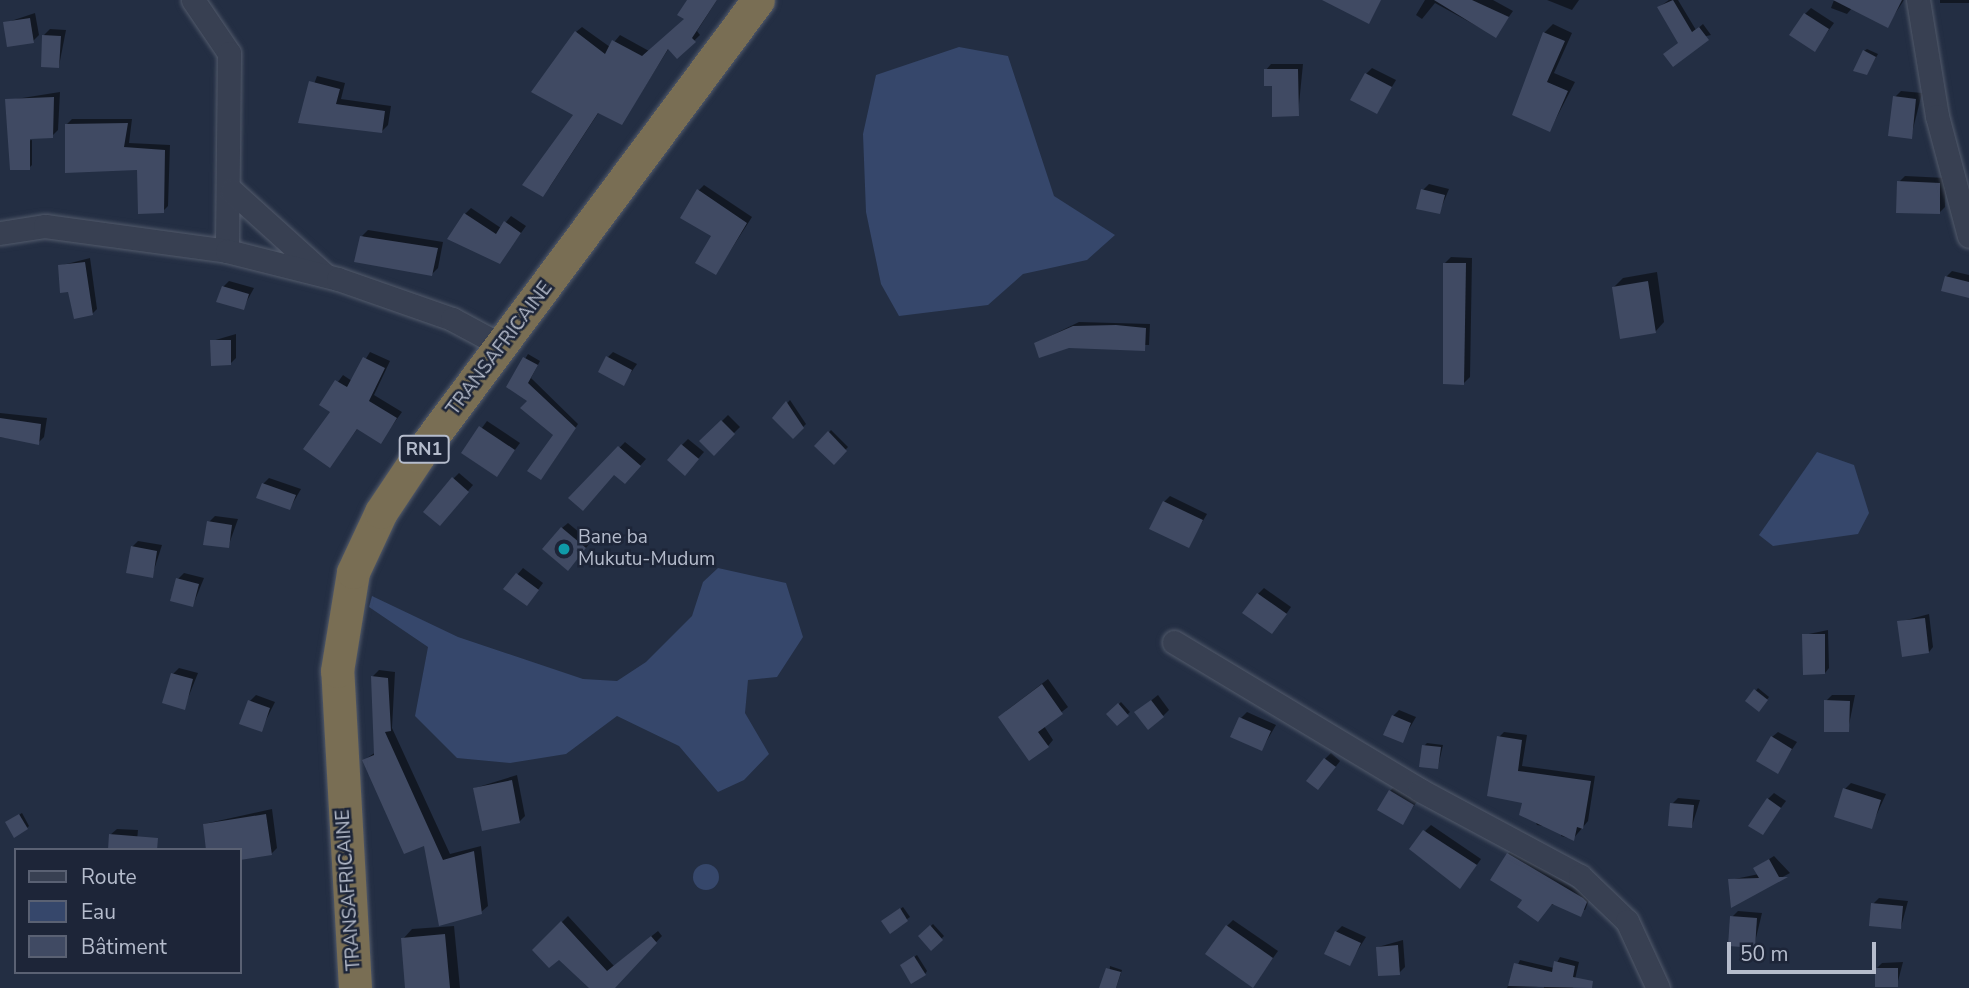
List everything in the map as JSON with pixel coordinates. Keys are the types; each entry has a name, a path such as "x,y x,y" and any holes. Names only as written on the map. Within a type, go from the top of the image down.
{"highway":[{"name":"TRANSAFRICAINE","path":"355,988 337,671 353,572 381,512 419,455 504,347 758,0"}],"street":[{"path":"193,0 229,53 232,191 227,251"},
{"path":"1918,0 1937,117 1969,236"},
{"path":"232,191 328,278"},
{"path":"0,233 45,226 227,251 328,278 452,318 504,347"},
{"path":"1174,642 1420,790 1580,876 1627,921 1657,988"}],"water":[{"path":"959,47 1008,56 1054,196 1115,235 1087,260 1023,274 988,305 899,316 881,284 866,212 863,134 876,75"},
{"path":"1817,452 1854,465 1869,513 1858,534 1773,546 1759,535"},
{"path":"718,568 786,583 803,637 777,677 748,680 745,713 769,754 744,780 718,792 679,746 617,716 566,754 510,763 457,758 415,716 428,647 369,607 372,596 458,637 583,679 617,681 646,662 692,616 703,582"},
{"path":"706,864 715,868 719,877 715,886 706,890 697,886 693,877 697,868"}],"building":[{"path":"687,0 717,0 692,38 696,42 677,59 668,49 622,125 598,113 543,197 522,185 573,115 531,92 575,31 605,54 612,40 642,56 684,19 677,15"},
{"path":"1322,0 1381,0 1369,24"},
{"path":"1434,0 1472,0 1509,17 1496,38"},
{"path":"1673,0 1692,32 1699,27 1709,40 1673,67 1663,54 1678,43 1657,7"},
{"path":"1833,0 1902,0 1888,28"},
{"path":"1804,13 1829,29 1815,52 1789,35"},
{"path":"30,18 34,43 7,47 3,22"},
{"path":"1543,32 1565,41 1547,82 1568,91 1550,132 1512,115"},
{"path":"42,35 61,36 59,68 41,67"},
{"path":"1863,50 1876,57 1867,75 1853,71"},
{"path":"1264,69 1298,69 1299,116 1272,117 1272,86 1264,86"},
{"path":"1365,73 1392,87 1377,114 1350,100"},
{"path":"309,81 340,89 336,104 385,111 382,133 298,123"},
{"path":"1893,96 1916,99 1912,139 1888,136"},
{"path":"54,97 53,138 30,139 30,170 10,170 5,99"},
{"path":"128,123 124,147 165,150 164,213 138,214 137,170 65,173 65,124"},
{"path":"1897,181 1940,183 1940,214 1896,213"},
{"path":"697,189 747,223 716,275 695,263 711,236 680,218"},
{"path":"1421,189 1445,195 1440,214 1416,209"},
{"path":"464,213 496,234 504,221 521,233 500,264 447,239"},
{"path":"360,236 438,248 432,276 354,262"},
{"path":"85,262 93,315 74,319 68,292 60,293 58,265"},
{"path":"1443,263 1466,263 1464,385 1443,384"},
{"path":"1945,276 1969,282 1969,298 1941,291"},
{"path":"1648,281 1656,333 1620,339 1612,287"},
{"path":"222,286 249,294 244,310 216,302"},
{"path":"1116,325 1146,328 1145,351 1069,348 1039,358 1034,343 1073,326"},
{"path":"210,340 231,340 231,365 211,366"},
{"path":"606,356 632,370 624,386 598,372"},
{"path":"363,357 385,368 369,401 397,418 381,444 357,429 330,468 303,449 330,412 319,405 335,380 347,387"},
{"path":"523,357 538,365 528,383 576,428 541,480 527,471 553,435 520,408 527,401 506,387"},
{"path":"786,401 804,428 793,439 772,418"},
{"path":"0,418 41,424 39,445 0,437"},
{"path":"721,420 735,434 714,456 699,441"},
{"path":"479,426 515,450 497,477 461,453"},
{"path":"828,431 847,451 834,465 814,446"},
{"path":"681,444 699,459 685,476 667,460"},
{"path":"618,446 641,466 625,484 614,475 583,511 568,498"},
{"path":"452,477 469,492 440,526 423,512"},
{"path":"262,483 296,495 290,510 256,498"},
{"path":"1163,501 1203,520 1189,548 1149,529"},
{"path":"207,521 232,525 229,548 203,545"},
{"name":"Bane ba Mukutu-Mudum","path":"561,527 586,548 568,571 542,549"},
{"path":"131,546 157,551 153,578 126,573"},
{"path":"516,573 539,590 527,606 503,589"},
{"path":"176,578 199,584 193,607 170,601"},
{"path":"1257,593 1287,614 1272,634 1242,613"},
{"path":"1925,618 1929,653 1902,657 1897,621"},
{"path":"1802,634 1825,634 1825,674 1803,675"},
{"path":"171,673 193,679 185,710 162,703"},
{"path":"371,676 388,678 391,731 385,732 443,860 474,851 482,914 439,926 424,846 404,854 362,760 374,755"},
{"path":"1042,684 1063,714 1038,732 1049,747 1029,761 998,717"},
{"path":"1754,689 1768,700 1759,712 1745,701"},
{"path":"248,700 270,708 262,732 239,724"},
{"path":"1151,700 1164,717 1148,730 1134,712"},
{"path":"1824,700 1850,701 1849,732 1824,732"},
{"path":"1118,703 1129,716 1117,726 1106,714"},
{"path":"1392,715 1411,723 1403,743 1383,735"},
{"path":"1239,717 1271,731 1262,751 1230,737"},
{"path":"1497,736 1522,740 1518,771 1591,781 1583,829 1577,827 1574,841 1519,815 1522,803 1487,796"},
{"path":"1771,736 1792,749 1778,774 1756,761"},
{"path":"1422,745 1441,747 1438,769 1419,767"},
{"path":"1324,758 1336,767 1318,790 1306,781"},
{"path":"512,780 520,823 482,831 473,788"},
{"path":"1843,788 1881,800 1872,829 1834,817"},
{"path":"1389,790 1414,805 1403,825 1377,810"},
{"path":"1767,798 1781,808 1763,835 1748,826"},
{"path":"1670,803 1694,805 1692,828 1668,826"},
{"path":"19,814 28,829 14,838 5,822"},
{"path":"266,814 272,855 242,860 242,848 206,848 203,824"},
{"path":"1423,830 1477,865 1460,889 1409,849"},
{"path":"109,834 158,838 157,848 108,848"},
{"path":"1507,853 1583,898 1587,902 1581,917 1552,904 1538,922 1517,907 1522,900 1490,880"},
{"path":"1769,859 1779,877 1788,877 1731,908 1728,879 1759,878 1753,868"},
{"path":"1871,903 1903,906 1901,929 1869,926"},
{"path":"900,908 908,921 890,934 881,921"},
{"path":"1730,916 1757,918 1755,948 1728,946"},
{"path":"561,921 607,971 651,936 657,943 615,988 589,988 559,960 549,968 532,950"},
{"path":"930,925 943,940 931,951 918,936"},
{"path":"1226,925 1273,958 1253,988 1205,954"},
{"path":"1335,931 1361,943 1350,966 1324,954"},
{"path":"445,934 450,988 405,988 401,938"},
{"path":"1398,945 1400,975 1378,976 1376,947"},
{"path":"914,956 926,975 911,984 900,965"},
{"path":"1554,961 1575,966 1573,977 1593,981 1592,988 1508,986 1514,963 1552,972"},
{"path":"1106,968 1121,972 1116,988 1099,988"},
{"path":"1875,968 1898,968 1898,987 1875,987"}],"place":[{"name":"Bane ba Mukutu-Mudum","path":"564,549"}]}
